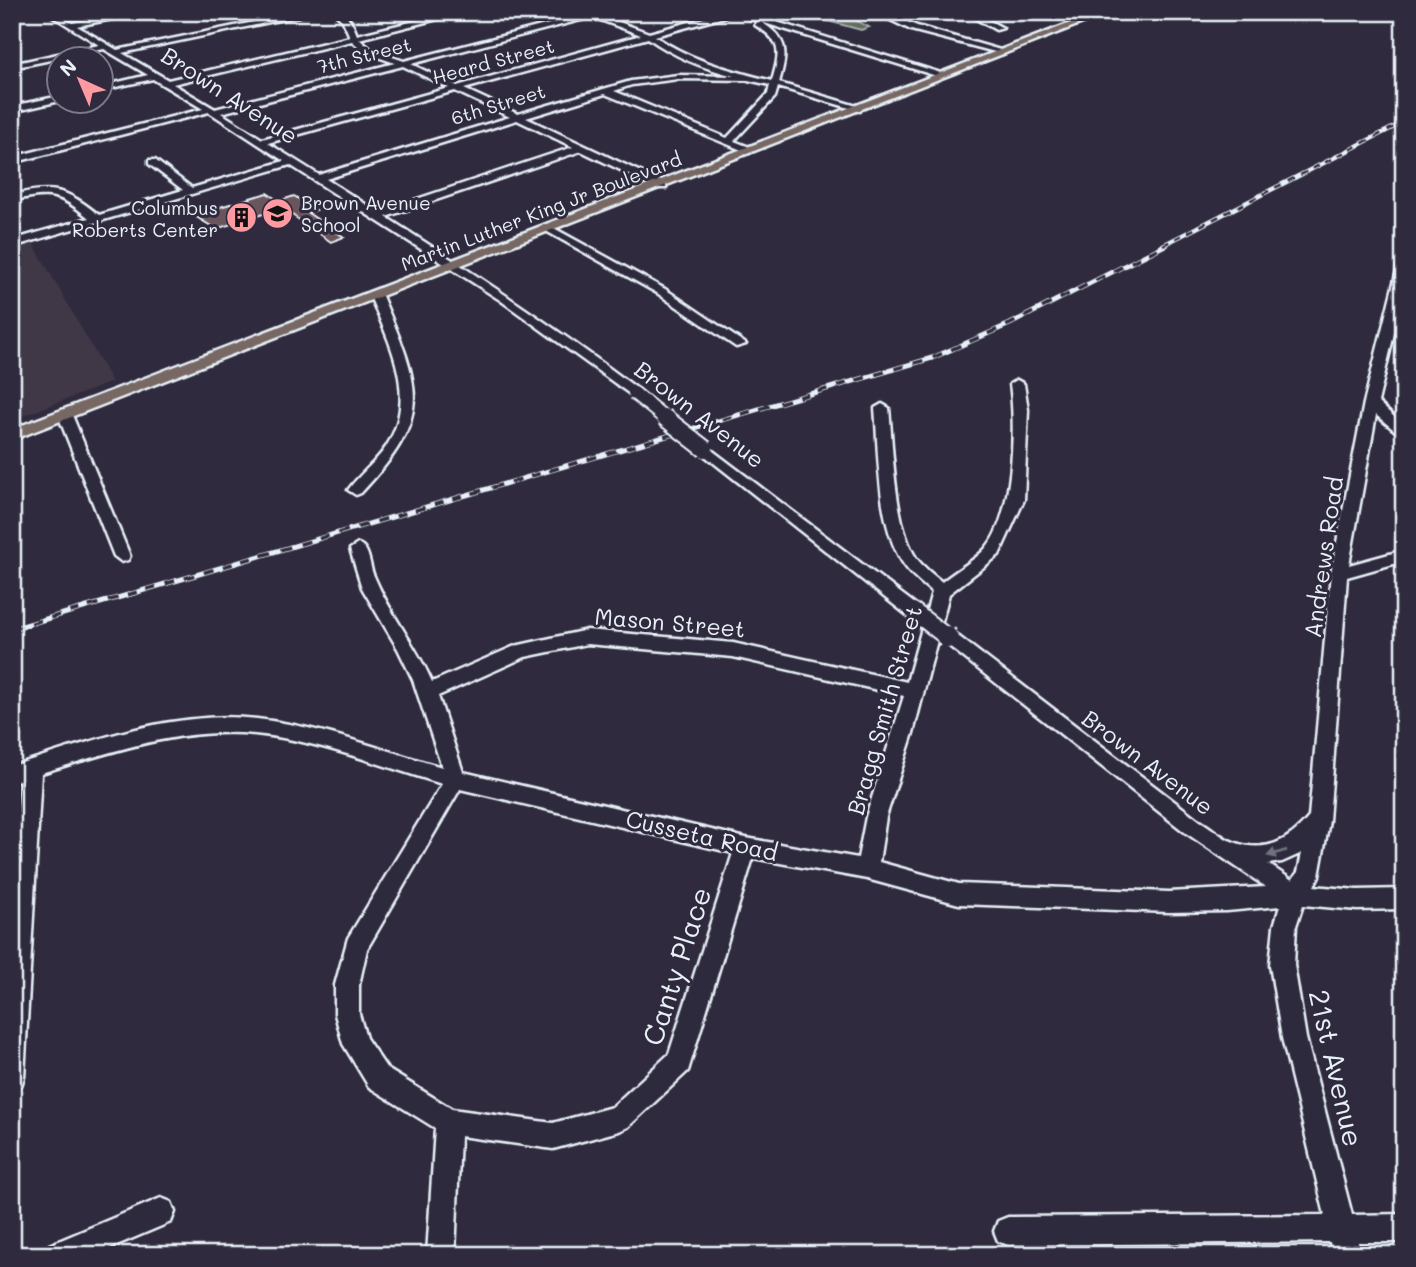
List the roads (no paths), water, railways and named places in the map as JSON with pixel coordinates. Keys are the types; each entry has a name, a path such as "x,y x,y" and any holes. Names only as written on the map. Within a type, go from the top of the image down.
{"main road":[{"name":"Martin Luther King Jr Boulevard","path":"12,435 1107,12"},
{"name":"Martin Luther King Jr Boulevard","path":"1089,18 1116,12"}],"street":[{"name":"Brown Avenue","path":"49,12 106,46"},
{"path":"70,25 145,12"},
{"path":"117,52 315,12"},
{"path":"336,12 350,23 354,38 374,53 403,63 662,186"},
{"path":"167,83 462,12"},
{"name":"7th Street","path":"12,160 605,12"},
{"path":"877,12 914,28 1003,52"},
{"path":"967,12 999,28"},
{"path":"738,13 943,75"},
{"path":"729,141 772,95 782,57 772,32 738,13"},
{"name":"Heard Street","path":"260,142 738,13"},
{"path":"589,14 650,36 672,51 708,67 744,79 818,95 857,109"},
{"path":"777,39 807,34"},
{"name":"Brown Avenue","path":"117,52 455,266 562,338 1224,849 1295,894"},
{"path":"12,66 46,59"},
{"path":"694,77 708,67"},
{"path":"116,85 155,76"},
{"name":"6th Street","path":"315,179 631,83 694,77 744,79"},
{"path":"604,90 749,150"},
{"path":"12,109 46,101"},
{"path":"375,217 580,148"},
{"path":"152,162 191,192"},
{"path":"12,244 290,162"},
{"path":"12,198 47,191 66,192 97,219"},
{"path":"550,229 662,291 740,344"},
{"name":"Andrews Road","path":"1295,894 1308,876 1319,821 1339,573 1371,403 1395,341 1404,267"},
{"path":"356,490 392,453 402,428 408,398 405,368 376,296"},
{"name":"Bragg Smith Street","path":"867,869 876,817 903,733 941,591 993,551 1016,500 1021,410 1017,384"},
{"path":"1371,403 1404,434"},
{"path":"882,408 894,515 901,542 910,562 941,591"},
{"path":"65,415 122,556"},
{"path":"358,548 360,568 395,626 428,692 445,734 456,779"},
{"path":"1339,573 1404,555"},
{"name":"Mason Street","path":"428,692 521,651 587,637 733,650 913,691"},
{"name":"Cusseta Road","path":"22,771 136,736 177,728 222,724 282,729 456,779 746,848 867,869 959,894 1169,902 1227,901 1295,894 1357,900 1404,899"},
{"path":"12,1077 22,771"},
{"name":"Canty Place","path":"456,779 356,946 347,985 347,1014 355,1044 378,1078 448,1121 554,1136 619,1118 679,1062 746,848"},
{"path":"1224,849 1272,857 1298,845 1319,821"},
{"name":"21st Avenue","path":"1295,894 1285,926 1282,965 1294,1038 1344,1241"},
{"path":"441,1255 448,1121"},
{"path":"60,1255 161,1212"},
{"path":"1008,1231 1344,1241 1404,1228"}],"railway":[{"path":"1163,245 1404,122"},
{"path":"12,629 932,358 1010,324 1167,244"}],"place":[{"name":"Brown Avenue School","path":"278,213"},
{"name":"Columbus Roberts Center","path":"241,218"}]}
